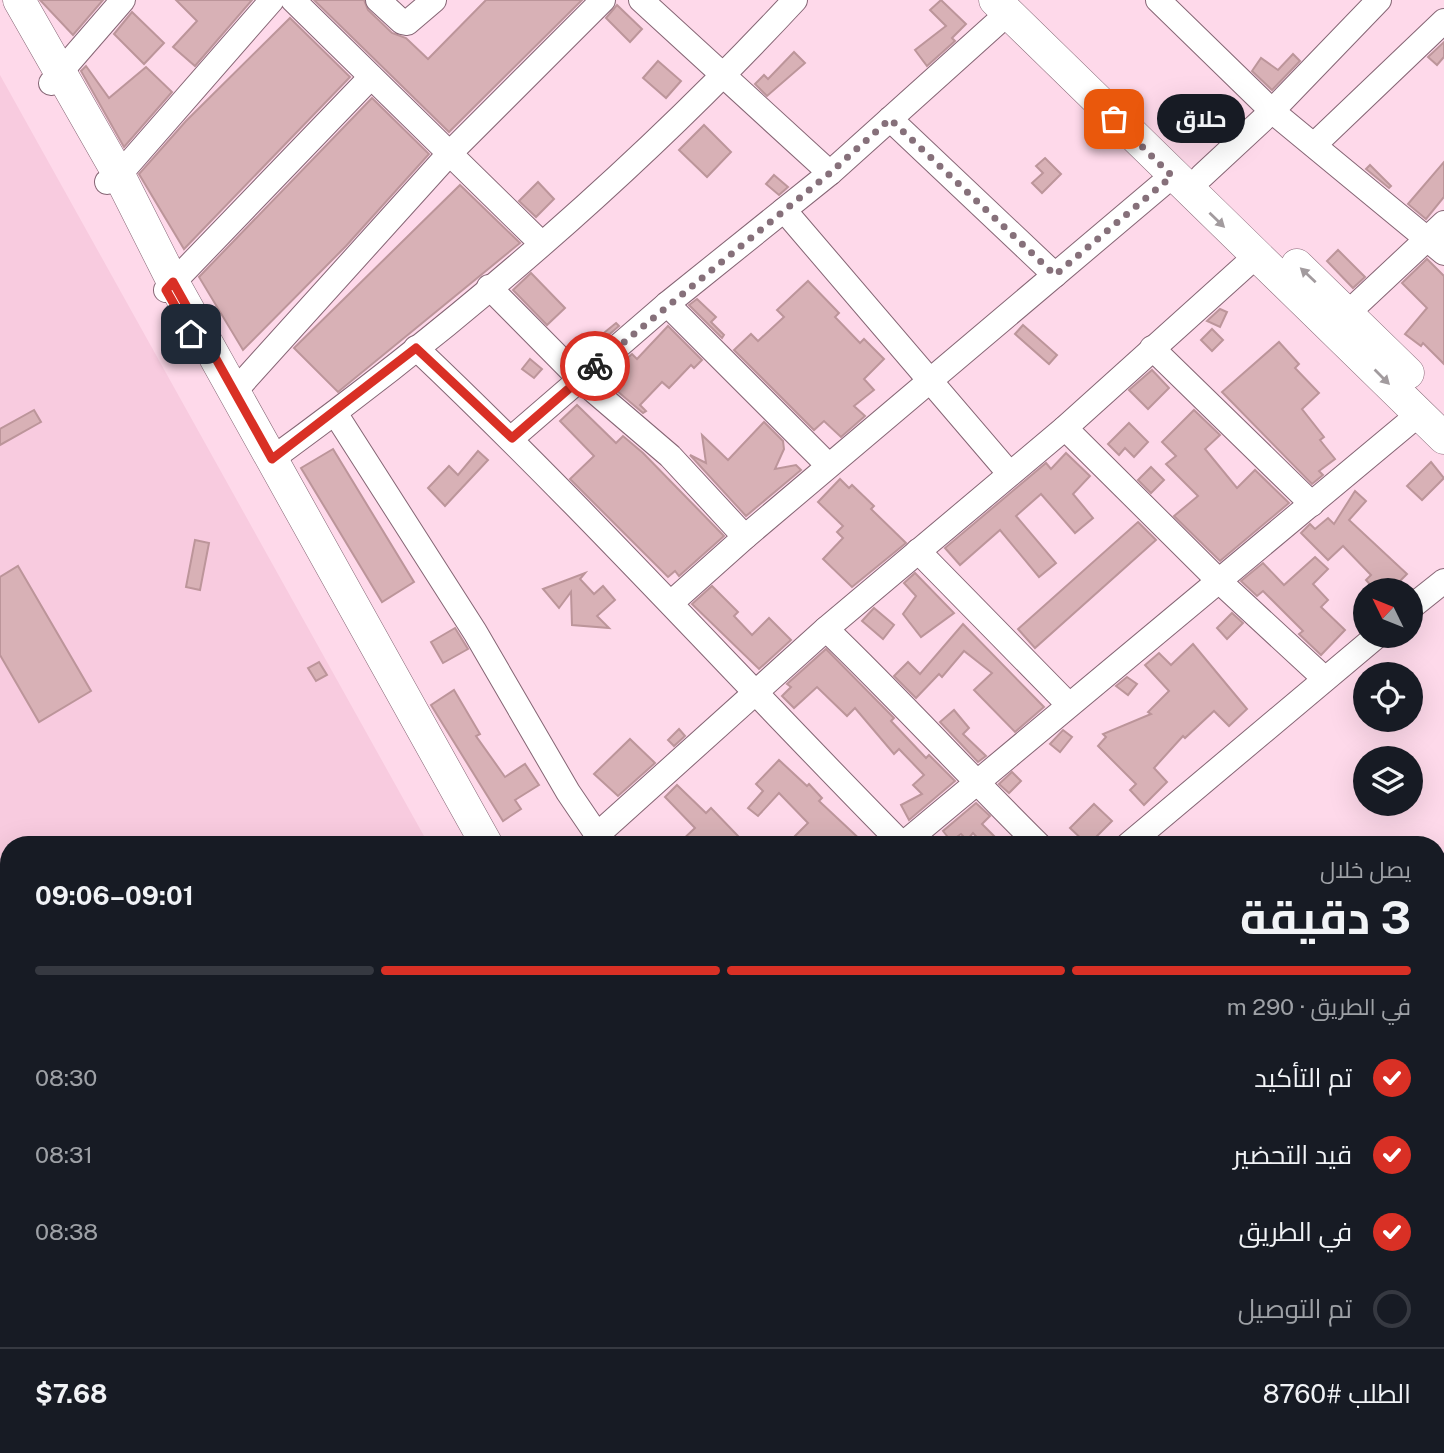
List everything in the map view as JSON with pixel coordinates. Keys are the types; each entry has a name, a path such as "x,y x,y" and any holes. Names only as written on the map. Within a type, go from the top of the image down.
{"main road":[{"path":"5,0 55,79 113,179 170,286 235,391 482,836"},
{"path":"19,0 55,79"},
{"path":"1009,4 1432,411 1444,438"},
{"path":"1187,176 1256,256 1341,321"},
{"path":"272,459 280,492 470,836"}],"street":[{"path":"55,79 123,0"},
{"path":"113,179 272,0"},
{"path":"293,0 541,243"},
{"path":"378,0 407,23 434,0"},
{"path":"235,391 449,154 603,0"},
{"path":"641,0 830,173"},
{"path":"272,459 416,348 541,243 725,76 795,0"},
{"path":"1157,0 1272,111 1438,238 1341,321"},
{"path":"671,603 828,466 1055,275 1272,111 1379,0"},
{"path":"512,438 667,304 830,173 1009,4"},
{"path":"1314,145 1444,21"},
{"path":"170,286 371,77"},
{"path":"890,119 1055,275"},
{"path":"784,210 1009,473"},
{"path":"604,836 826,629 1065,428 1256,256"},
{"path":"489,287 580,379 670,457 745,537"},
{"path":"667,304 828,466"},
{"path":"416,348 512,438 671,603 754,694 894,836"},
{"path":"1152,348 1312,504"},
{"path":"914,836 1312,504 1432,411"},
{"path":"335,413 475,632 568,792 597,836"},
{"path":"1065,428 1219,581 1325,679"},
{"path":"918,551 1069,705"},
{"path":"1423,597 1444,580"},
{"path":"826,629 900,699 976,783 1030,836"},
{"path":"1139,836 1362,648"}],"shaded area":[{"path":"0,75 424,836 0,836"}],"building":[{"path":"40,0 103,0 73,35"},
{"path":"176,0 252,0 195,66 173,47 197,21"},
{"path":"314,0 364,0 368,10 392,33 406,38 428,59 486,0 582,0 449,132"},
{"path":"941,0 966,24 952,38 955,41 927,66 915,50 946,26 930,10"},
{"path":"617,5 642,29 630,42 606,18"},
{"path":"132,12 164,43 144,64 114,34"},
{"path":"290,18 350,77 184,249 139,174 186,121"},
{"path":"1444,42 1444,57 1437,65 1428,57"},
{"path":"794,52 805,63 767,96 755,84 764,75 768,79"},
{"path":"1293,54 1300,61 1272,90 1252,71 1261,58 1278,70"},
{"path":"658,61 681,81 666,98 643,78"},
{"path":"86,66 109,98 146,67 172,92 124,147 81,71"},
{"path":"372,98 429,154 346,246 243,350 199,277"},
{"path":"704,125 731,152 707,177 679,150"},
{"path":"1045,158 1061,174 1042,193 1032,183 1043,173 1036,166"},
{"path":"1444,162 1444,197 1426,219 1408,204"},
{"path":"1370,165 1391,186 1389,188 1366,169"},
{"path":"774,175 788,187 779,195 766,184"},
{"path":"538,182 554,199 536,217 519,201"},
{"path":"460,185 520,243 338,392 294,348"},
{"path":"1338,250 1365,277 1353,288 1327,261"},
{"path":"1427,259 1444,276 1444,364 1423,343 1421,346 1405,334 1427,308 1402,283"},
{"path":"531,273 565,308 547,325 513,290"},
{"path":"808,281 839,313 835,317 860,343 864,339 884,359 864,379 874,390 854,406 865,416 841,437 824,421 814,430 734,350 751,334 758,341 784,317 777,310"},
{"path":"697,299 716,317 711,322 724,335 722,338 689,305"},
{"path":"1220,309 1227,312 1220,327 1207,321"},
{"path":"616,323 619,326 581,359 575,353 591,338 594,341"},
{"path":"1023,325 1057,355 1049,364 1015,334"},
{"path":"668,326 702,360 694,368 691,365 669,388 662,382 640,405 646,411 643,413 603,379 632,354 637,359"},
{"path":"1212,329 1223,340 1212,351 1201,340"},
{"path":"1279,342 1299,364 1295,368 1319,393 1302,409 1324,437 1320,440 1335,459 1319,471 1323,475 1312,484 1222,392"},
{"path":"530,359 542,369 534,378 522,369"},
{"path":"1152,370 1169,388 1148,409 1129,390"},
{"path":"577,405 616,443 623,436 643,453 724,536 679,576 675,571 668,577 570,479 594,456 560,421"},
{"path":"34,410 41,422 0,445 0,429"},
{"path":"1194,410 1220,435 1205,449 1237,488 1255,470 1289,503 1220,561 1174,516 1198,496 1166,464 1176,456 1162,442"},
{"path":"764,422 783,441 784,449 775,469 796,465 801,470 746,516 690,455 706,463 702,435 728,460"},
{"path":"1129,423 1148,442 1134,457 1125,448 1119,455 1108,444"},
{"path":"333,449 414,582 382,602 301,468"},
{"path":"478,451 488,460 445,506 428,488 449,466 458,475"},
{"path":"1066,453 1090,476 1073,494 1093,518 1075,533 1041,494 1016,516 1056,563 1039,577 1000,530 960,565 945,548 1046,463 1051,469"},
{"path":"1431,462 1444,478 1422,500 1407,486"},
{"path":"1151,467 1164,480 1151,493 1138,480"},
{"path":"840,479 849,488 852,485 874,506 871,509 906,543 852,587 823,559 843,538 837,532 843,526 818,502"},
{"path":"1355,491 1366,501 1349,520 1407,574 1403,578 1368,578 1371,575 1343,546 1328,560 1301,533 1310,524 1315,529 1328,518 1334,524"},
{"path":"1138,522 1156,540 1035,648 1018,629"},
{"path":"195,540 209,543 200,590 186,587"},
{"path":"1315,557 1328,569 1313,584 1328,600 1321,607 1345,630 1321,655 1299,634 1303,631 1263,591 1257,596 1241,581 1263,563 1284,585"},
{"path":"18,566 91,691 39,722 0,655 0,577"},
{"path":"585,573 580,579 594,594 603,586 615,600 597,616 609,628 572,625 571,592 559,608 543,589"},
{"path":"915,573 954,613 921,637 903,614 916,596 904,583"},
{"path":"712,586 738,612 734,616 752,635 769,618 791,640 759,669 692,604"},
{"path":"874,608 894,625 883,639 862,621"},
{"path":"1232,613 1243,623 1227,639 1217,628"},
{"path":"963,624 1044,707 1015,732 974,690 992,673 964,651 942,677 939,674 916,698 894,676 908,662 920,674"},
{"path":"455,628 468,649 443,663 431,642"},
{"path":"1193,644 1247,709 1229,726 1214,711 1185,738 1183,736 1154,768 1167,782 1144,805 1130,790 1136,784 1098,746 1106,737 1103,734 1151,714 1148,712 1169,691 1145,665 1159,653 1171,665"},
{"path":"826,649 894,718 891,721 926,758 929,755 955,781 909,820 901,805 922,794 913,785 924,775 899,749 894,754 855,708 847,716 817,687 794,708 782,696 791,687 787,684"},
{"path":"319,662 327,675 316,681 308,668"},
{"path":"1127,677 1137,684 1128,695 1116,686"},
{"path":"454,690 480,734 476,736 505,777 525,764 539,785 515,800 521,809 503,821 431,705"},
{"path":"954,710 969,728 963,734 986,756 978,762 940,722"},
{"path":"679,729 685,736 674,746 668,740"},
{"path":"1063,730 1072,737 1060,752 1050,744"},
{"path":"630,739 655,763 618,796 594,774"},
{"path":"779,760 807,786 809,784 822,798 819,801 856,836 795,836 808,823 779,793 758,816 748,808 763,791 756,784"},
{"path":"1012,772 1021,781 1009,793 999,784"},
{"path":"677,785 706,813 711,808 738,836 687,836 695,828 665,797"},
{"path":"976,803 990,816 982,824 994,836 976,836 973,833 970,836 947,836 943,831"},
{"path":"1094,804 1112,821 1097,836 1078,836 1070,828"}],"way so far":[{"path":"595,366 667,304 830,173 890,119 1055,275 1172,176 1114,119"}],"place":[{"name":"حلاق","path":"1114,119"}],"route":[{"path":"191,334 166,290 173,282 272,459 416,348 512,438 595,366"}]}
